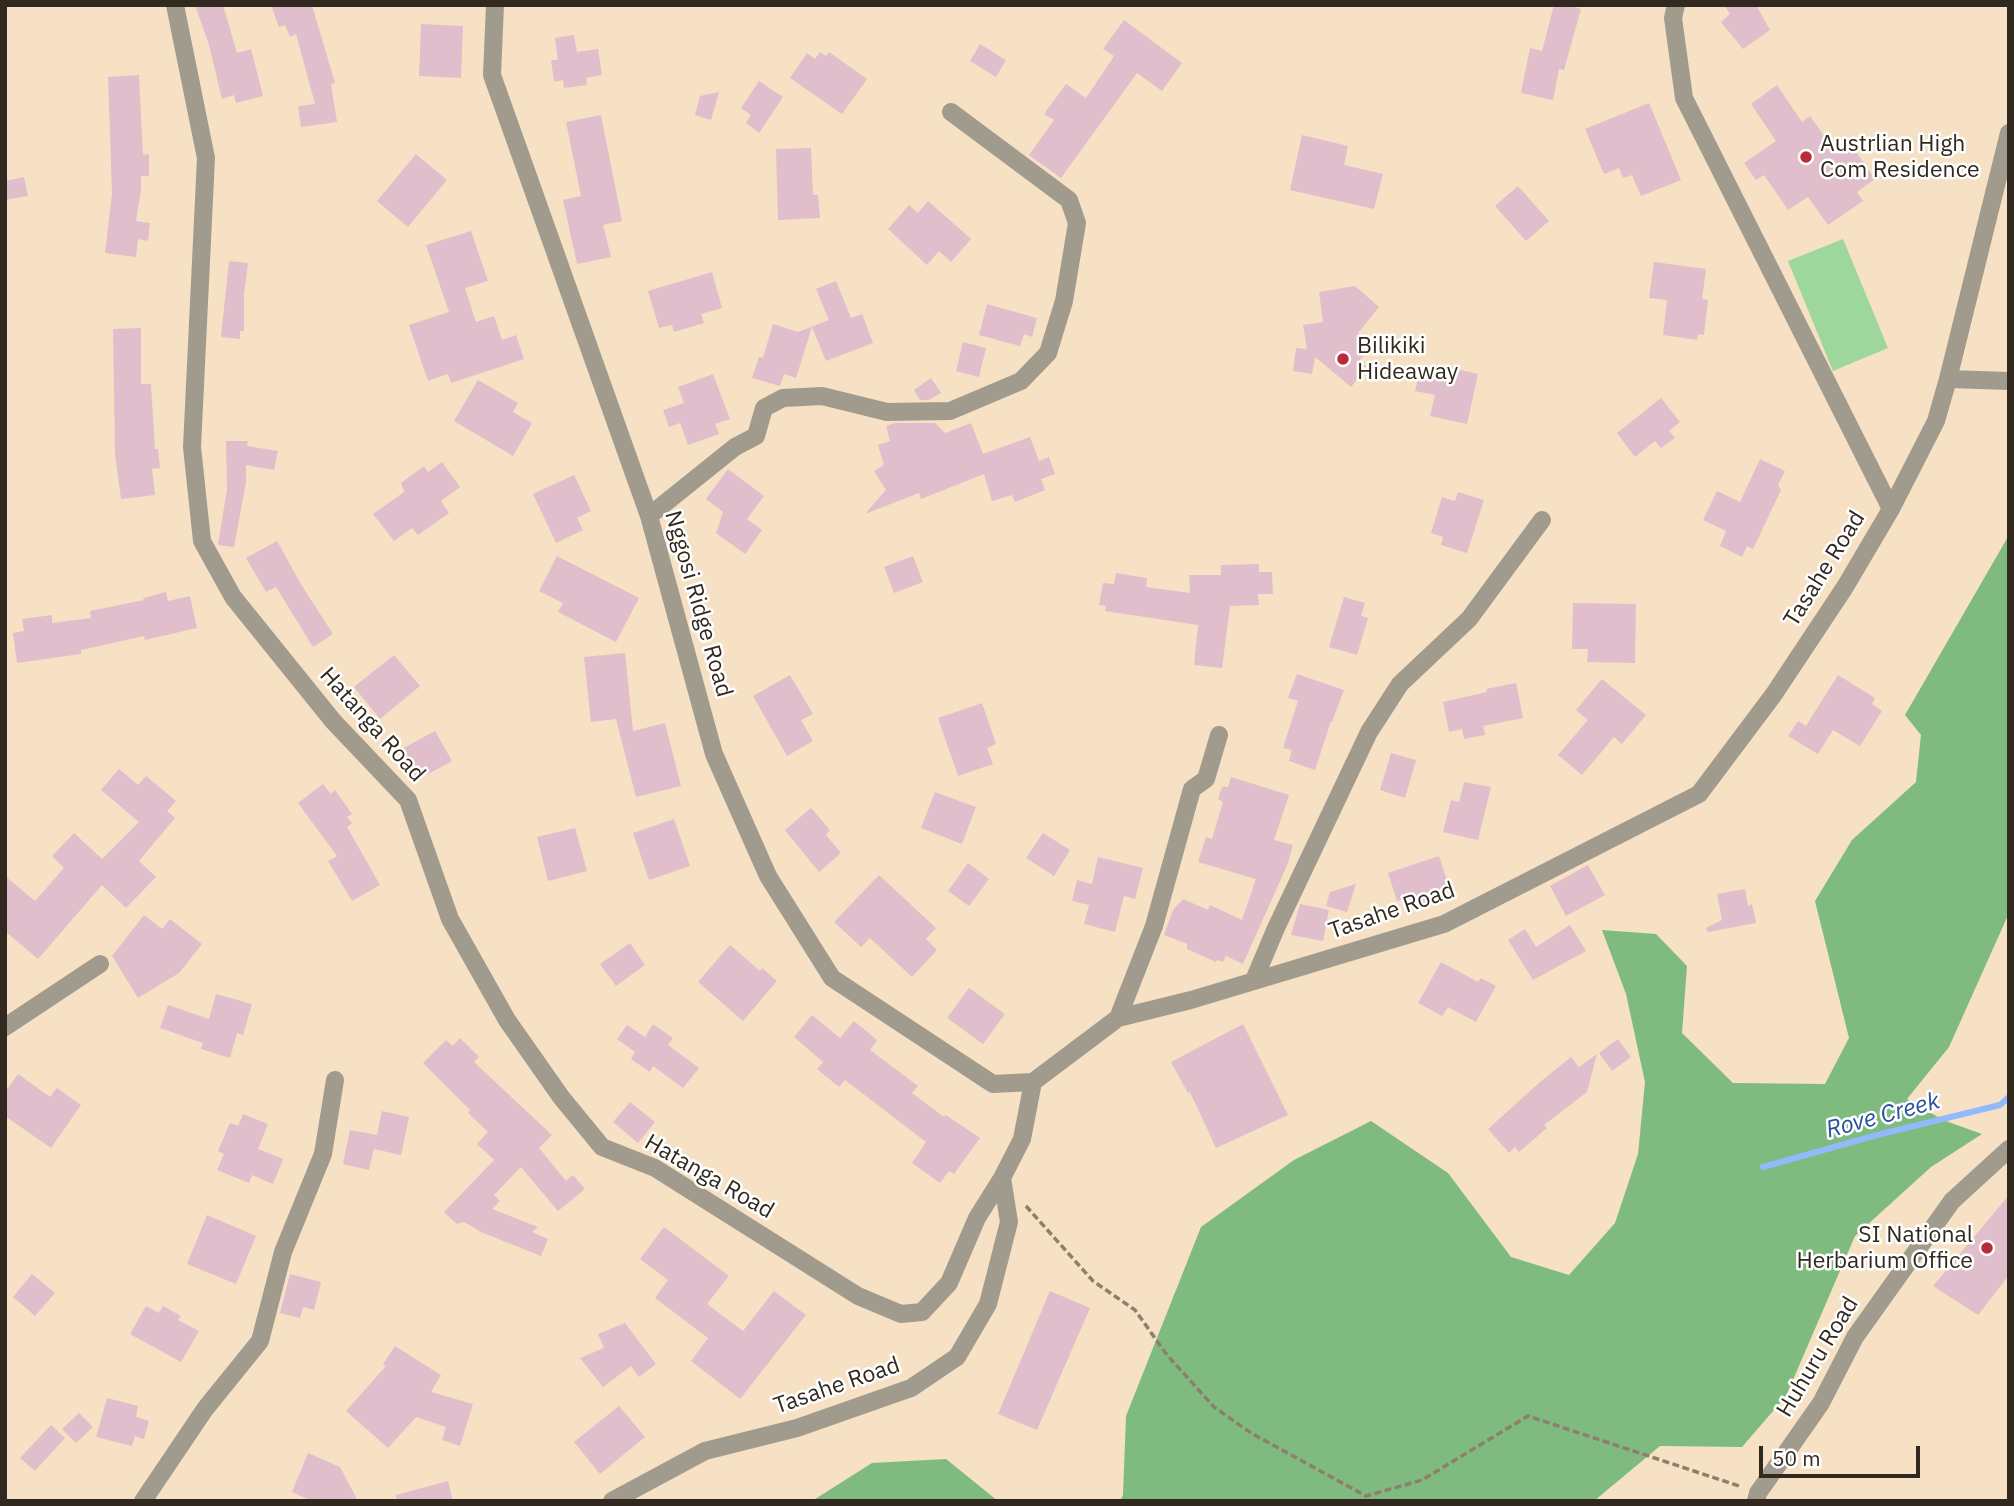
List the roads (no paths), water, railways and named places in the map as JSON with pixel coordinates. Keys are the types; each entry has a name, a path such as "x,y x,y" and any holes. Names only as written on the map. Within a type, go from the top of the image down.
{"street":[{"name":"Hatanga Road","path":"176,5 206,158 192,447 202,541 233,597 333,721 408,800 450,919 507,1020 561,1097 603,1147 655,1168 858,1296 901,1314 922,1312 949,1283 977,1218 1002,1178"},
{"name":"Nggosi Ridge Road","path":"495,5 492,75 649,516 714,754 768,876 832,978 993,1084 1033,1082"},
{"path":"1676,5 1673,18 1684,99 1891,509"},
{"path":"649,516 735,447 756,436 764,408 783,398 822,396 887,412 950,411 1021,381 1048,352 1064,301 1077,223 1069,200 951,112"},
{"name":"Tasahe Road","path":"1033,1082 1118,1018 1191,1000 1444,924 1699,794 1774,694 1845,587 1891,509 1936,421 2009,133"},
{"path":"1948,379 2009,381"},
{"path":"1254,980 1369,732 1399,684 1469,619 1542,520"},
{"path":"1118,1018 1154,926 1192,789 1206,779 1219,735"},
{"path":"5,1027 100,964"},
{"path":"143,1501 205,1409 260,1342 284,1252 323,1154 335,1080"},
{"path":"1002,1178 1022,1139 1033,1082"},
{"name":"Huhuru Road","path":"1757,1497 1821,1403 1855,1337 1952,1201 2009,1149"},
{"name":"Tasahe Road","path":"612,1501 705,1451 797,1428 911,1388 957,1357 988,1304 1009,1222 1002,1178"}],"waterway":[{"name":"Rove Creek","path":"1763,1167 1877,1135 2000,1105 2009,1097"}],"place":[{"name":"Austrlian High Com Residence","path":"1806,157"},
{"name":"Bilikiki Hideaway","path":"1343,359"},
{"name":"SI National Herbarium Office","path":"1987,1248"}]}
